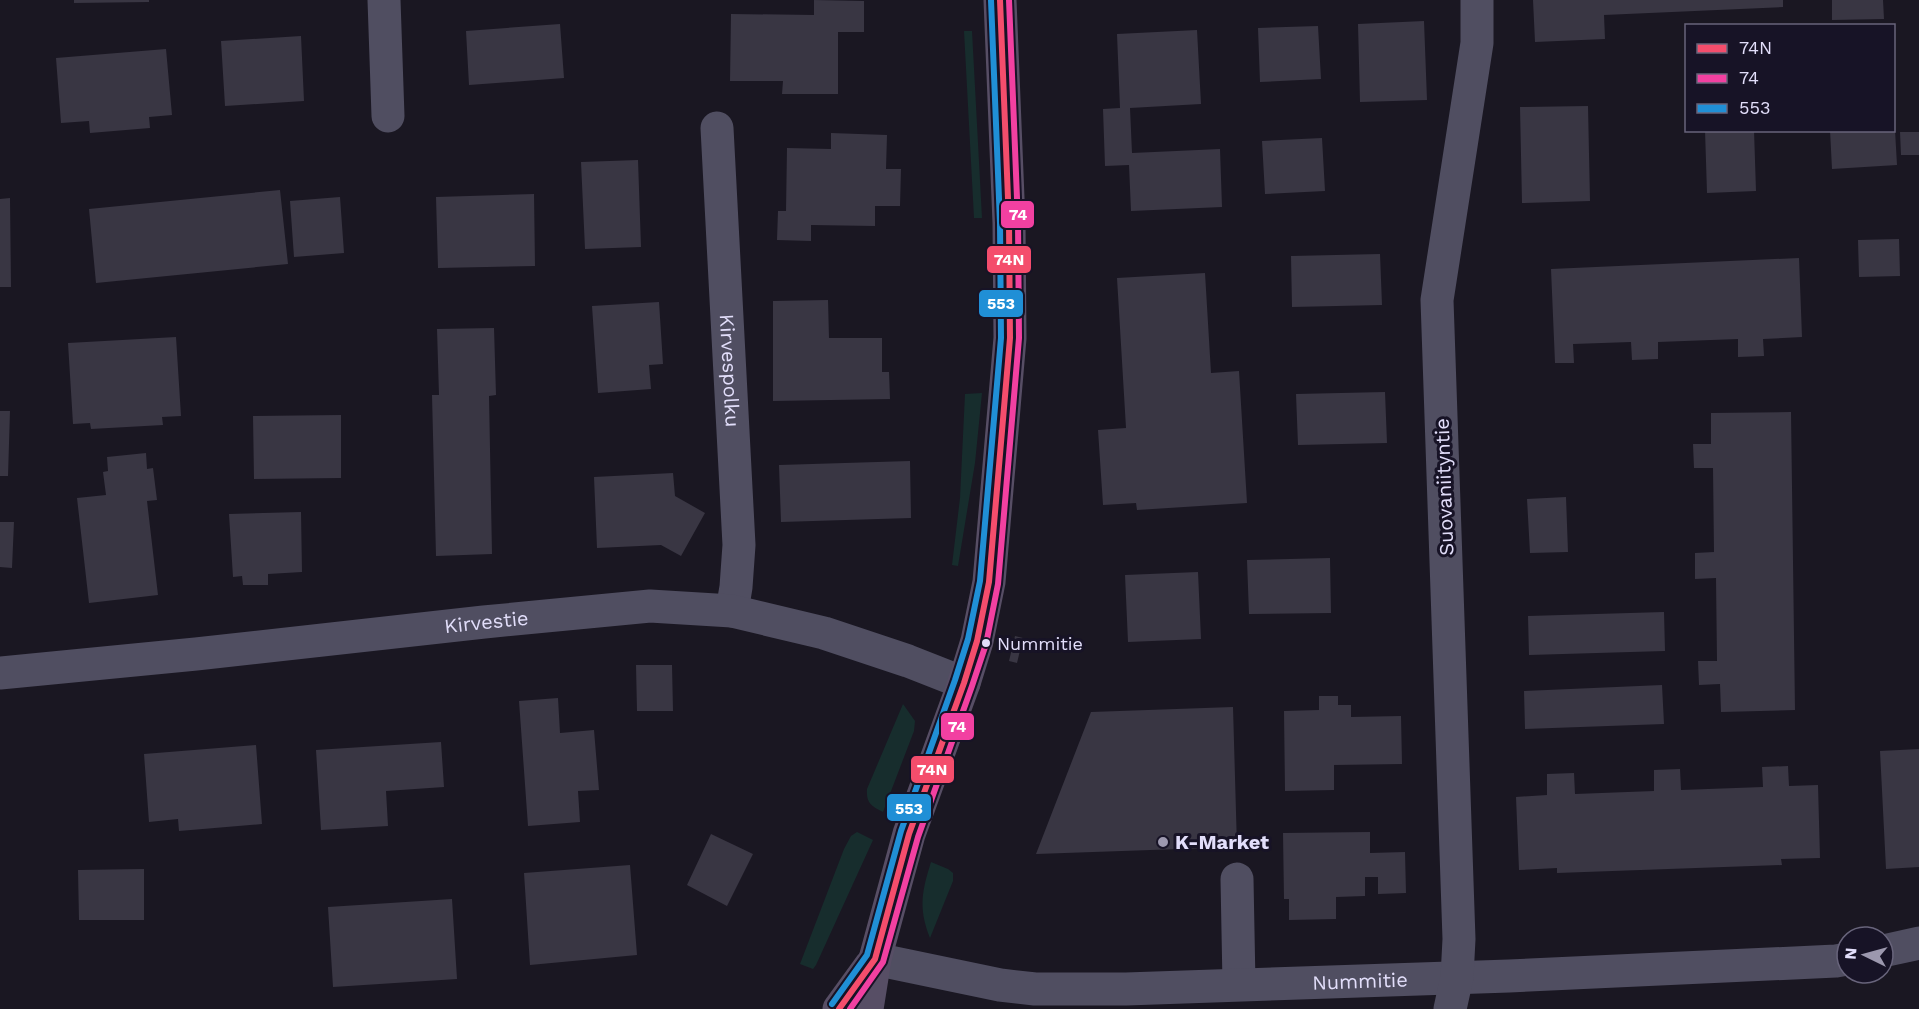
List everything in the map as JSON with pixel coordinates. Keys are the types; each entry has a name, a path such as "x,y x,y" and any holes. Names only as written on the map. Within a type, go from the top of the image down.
{"main road":[{"path":"867,1009 875,959 909,834 964,683 989,582 1010,338 1009,223 1000,0"},
{"path":"839,1009 875,959"}],"street":[{"path":"384,0 388,116"},
{"name":"Suovaniityntie","path":"1449,1009 1457,977 1460,939 1437,300 1476,43 1477,0"},
{"name":"Kirvespolku","path":"717,128 740,545 732,611"},
{"name":"Kirvestie","path":"0,673 650,606 732,611 824,633 908,661 964,683"},
{"path":"1237,879 1239,984"},
{"path":"1895,948 1919,943"},
{"name":"Nummitie","path":"875,959 1000,985 1035,989 1126,989 1835,961"}],"green space":[{"path":"964,31 972,31 982,218 974,218"},
{"path":"982,393 975,463 958,566 952,565 960,498 965,394"},
{"path":"903,704 915,721 914,731 883,812 870,804 867,789"},
{"path":"857,832 873,840 813,969 800,964 844,849 851,836"},
{"path":"931,862 953,873 953,881 930,938 924,918 923,900"}],"building":[{"path":"74,0 149,0 149,2 74,3"},
{"path":"814,0 864,1 864,32 838,32 838,94 782,94 783,81 730,81 731,14 814,15"},
{"path":"1533,0 1783,0 1783,7 1604,15 1605,39 1535,42"},
{"path":"1832,0 1883,0 1884,19 1832,20"},
{"path":"1424,21 1427,100 1360,102 1358,24"},
{"path":"560,24 564,78 469,85 466,31"},
{"path":"1318,26 1321,79 1260,82 1258,28"},
{"path":"1197,30 1201,104 1130,108 1132,153 1220,149 1222,207 1131,211 1129,165 1105,166 1103,109 1120,108 1117,34"},
{"path":"301,36 304,101 225,106 221,41"},
{"path":"166,49 172,115 149,117 150,128 90,133 89,121 61,123 56,58"},
{"path":"1588,106 1590,201 1522,203 1520,107"},
{"path":"1895,130 1897,165 1832,169 1830,132 1895,132"},
{"path":"1705,132 1754,132 1756,191 1707,193"},
{"path":"1900,132 1919,132 1919,155 1901,155"},
{"path":"831,133 887,135 886,169 901,169 900,206 875,206 875,226 811,225 811,241 777,240 778,211 786,211 787,148 831,149"},
{"path":"1322,138 1325,191 1265,194 1262,141"},
{"path":"638,160 641,247 585,249 581,162"},
{"path":"280,190 288,264 96,283 89,209"},
{"path":"534,194 535,266 438,268 436,197"},
{"path":"340,197 344,253 294,257 290,201"},
{"path":"10,198 11,287 0,287 0,199"},
{"path":"1899,239 1900,276 1859,277 1858,240"},
{"path":"1380,254 1382,305 1292,307 1291,256"},
{"path":"1799,258 1802,337 1763,339 1764,356 1738,357 1738,339 1658,342 1658,359 1632,360 1631,342 1573,344 1574,363 1555,363 1551,269"},
{"path":"1205,273 1211,373 1239,371 1247,503 1137,510 1136,503 1103,505 1098,430 1126,428 1117,278"},
{"path":"828,300 829,338 882,338 882,372 889,372 890,399 773,401 773,301"},
{"path":"659,302 663,364 649,365 651,389 598,393 592,306"},
{"path":"494,328 496,395 489,396 492,554 436,556 432,395 439,395 437,329"},
{"path":"176,337 181,416 162,417 163,425 91,429 90,423 73,424 68,343"},
{"path":"1385,392 1387,443 1298,445 1296,394"},
{"path":"0,411 10,411 8,476 0,476"},
{"path":"1791,412 1795,710 1721,712 1720,684 1699,685 1698,661 1717,661 1716,578 1695,579 1695,553 1714,552 1713,468 1694,468 1693,444 1711,444 1711,413"},
{"path":"341,415 341,478 254,479 253,416"},
{"path":"146,453 147,469 153,468 157,500 147,501 158,595 89,603 77,498 106,495 103,472 108,471 107,457"},
{"path":"910,461 911,518 781,522 779,465"},
{"path":"673,473 675,496 705,513 681,556 661,545 597,548 594,477"},
{"path":"1566,497 1568,552 1530,553 1527,499"},
{"path":"301,512 302,572 268,574 268,585 243,585 242,576 233,577 229,514"},
{"path":"0,522 14,522 12,568 0,567"},
{"path":"1330,558 1331,613 1249,614 1247,560"},
{"path":"1198,572 1201,639 1128,642 1125,575"},
{"path":"1664,612 1665,651 1529,655 1528,616"},
{"path":"1015,636 1023,638 1017,663 1009,661"},
{"path":"636,665 672,665 673,711 637,711"},
{"path":"1662,685 1664,724 1525,729 1524,691"},
{"path":"1319,696 1338,696 1338,705 1351,705 1351,717 1401,716 1402,764 1334,765 1334,790 1285,791 1284,711 1319,710"},
{"path":"558,698 560,733 594,730 599,790 578,791 580,822 528,826 519,701"},
{"path":"1233,707 1237,847 1036,854 1091,712"},
{"path":"441,742 444,787 386,791 388,826 321,830 316,750"},
{"path":"256,745 262,824 179,831 178,819 149,822 144,754"},
{"path":"1919,749 1919,867 1886,869 1880,751"},
{"path":"1788,766 1789,786 1818,785 1820,858 1781,859 1782,865 1557,873 1557,868 1519,870 1516,797 1547,795 1547,774 1574,773 1575,794 1654,791 1654,770 1680,769 1681,790 1763,787 1762,767"},
{"path":"1370,832 1370,853 1405,852 1406,893 1378,894 1378,877 1365,877 1365,896 1336,897 1336,919 1289,920 1289,899 1284,899 1283,833"},
{"path":"711,834 753,854 727,906 687,885"},
{"path":"630,865 637,955 530,965 524,873"},
{"path":"144,869 144,920 79,920 78,870"},
{"path":"452,899 457,979 333,987 328,907"}],"transit line":[{"name":"553","path":"832,1004 867,955 901,831 968,639 980,581 1001,338 1000,223 991,0"},
{"name":"74N","path":"839,1009 875,959 909,834 977,641 989,582 1010,338 1009,223 1000,0"},
{"name":"74","path":"850,1009 883,962 918,837 986,644 998,584 1019,338 1018,223 1009,0"}],"place":[{"name":"Nummitie","path":"986,643"},
{"name":"K-Market","path":"1163,842"}]}
